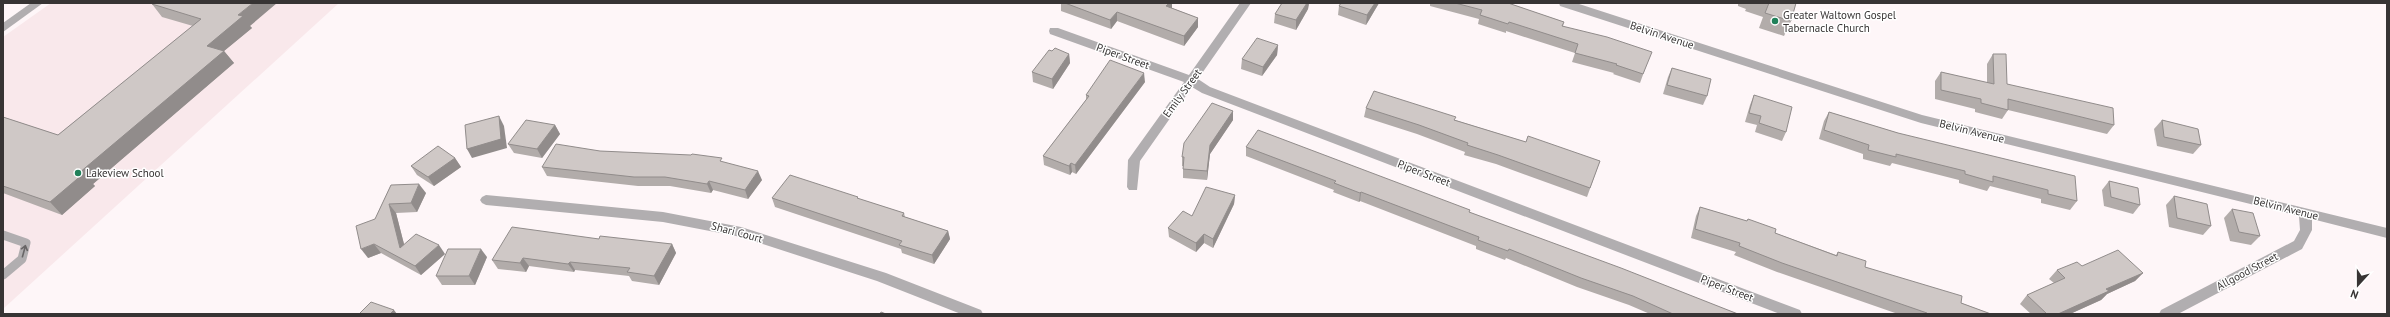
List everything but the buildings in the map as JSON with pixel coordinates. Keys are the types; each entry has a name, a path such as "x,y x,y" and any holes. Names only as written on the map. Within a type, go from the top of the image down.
{"street":[{"path":"3,28 38,3"},
{"name":"Emily Street","path":"1132,187 1134,160 1246,3"},
{"name":"Belvin Avenue","path":"1564,3 1921,119 2387,233"},
{"name":"Piper Street","path":"1054,31 1190,80 1213,93 1795,314"},
{"name":"Shari Court","path":"486,200 663,217 702,223 741,232 881,277 976,314"},
{"name":"Allgood Street","path":"2166,314 2298,245 2306,230 2305,212"}],"lane":[{"path":"3,235 26,243 22,259 3,275"}],"shaded area":[{"name":"Lakeview School","path":"51,3 339,3 3,309 3,37"}],"place":[{"name":"Greater Waltown Gospel Tabernacle Church","path":"1775,21"},
{"name":"Lakeview School","path":"78,173"}]}
